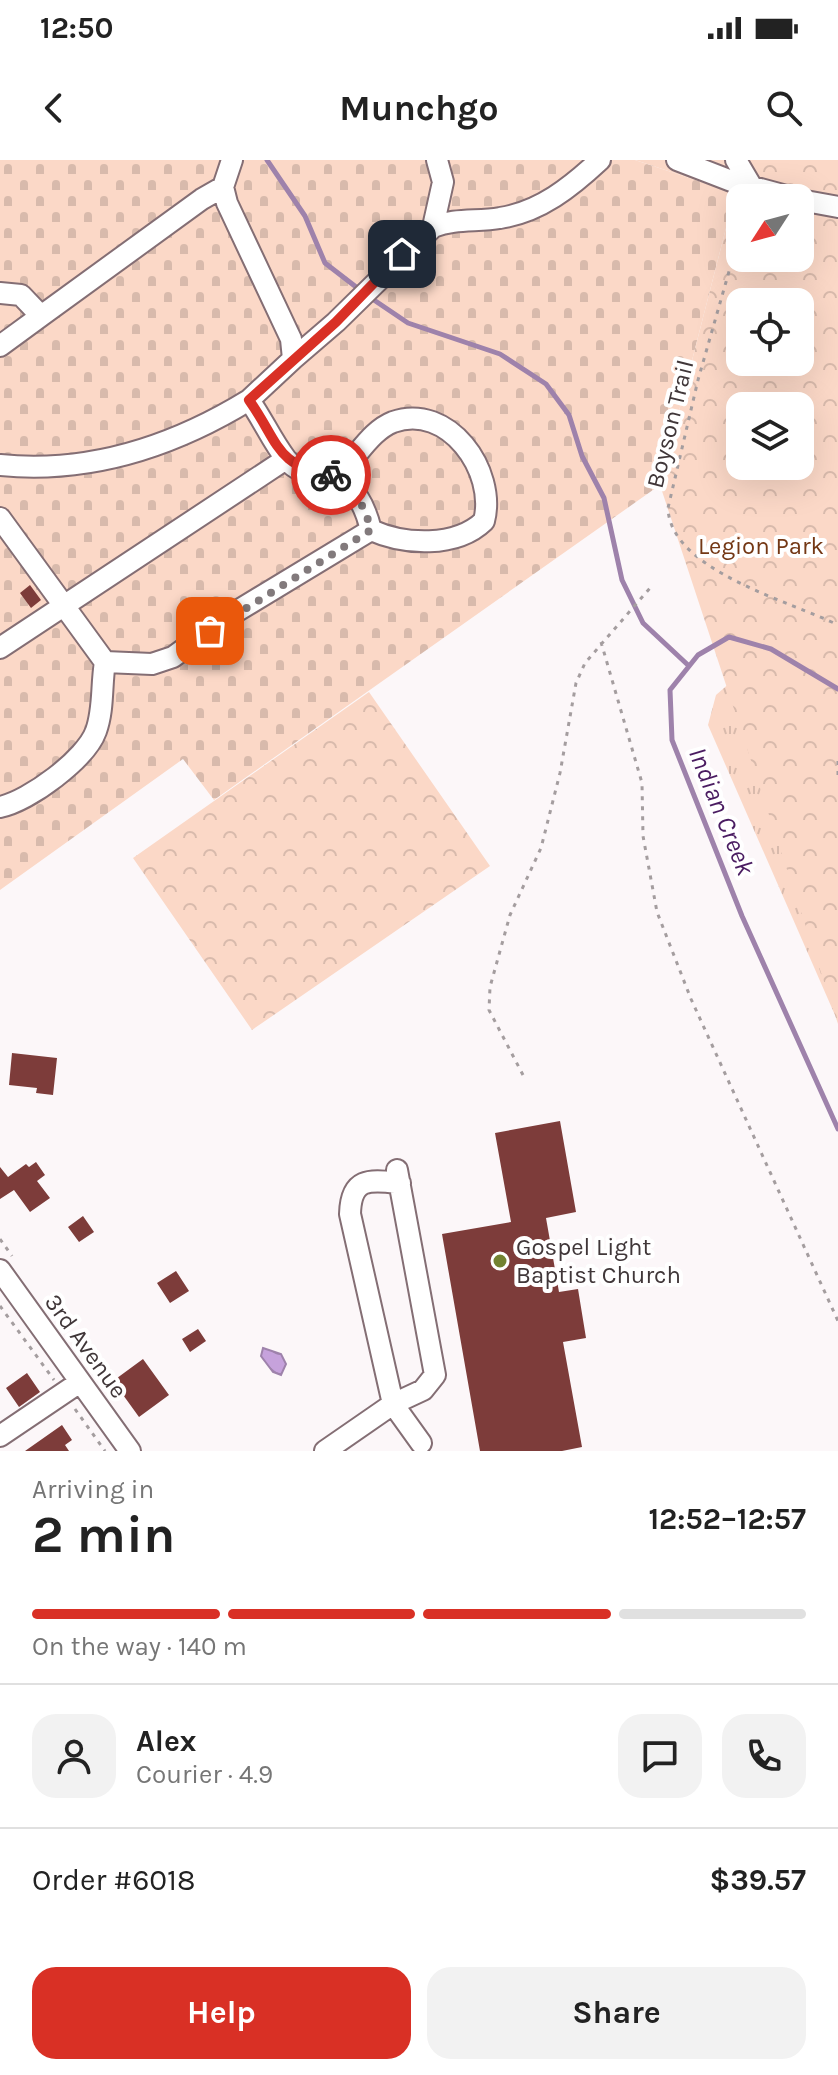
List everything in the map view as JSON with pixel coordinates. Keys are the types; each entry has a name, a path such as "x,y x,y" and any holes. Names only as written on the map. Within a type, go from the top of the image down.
{"street":[{"path":"0,346 223,187 232,160"},
{"path":"433,227 443,182 437,160"},
{"path":"0,465 75,464 119,457 183,437 249,400 433,227 447,221 498,219 539,207 600,160"},
{"path":"677,160 744,184"},
{"path":"736,160 750,184"},
{"path":"223,187 291,339 293,359"},
{"path":"814,203 838,207"},
{"path":"0,293 21,295 41,316"},
{"path":"249,400 286,459 296,467 335,476 360,501 371,530 390,538 424,541 465,533 484,521 487,500 484,486 460,439 447,427 427,420 395,422 380,429 335,476"},
{"path":"0,648 286,459"},
{"path":"0,518 61,606 105,662 101,713 87,749 32,792 14,804 0,807"},
{"path":"105,662 152,664 173,657 229,616 371,530"},
{"path":"325,1451 393,1404 423,1390 435,1375 398,1177 369,1180 356,1188 350,1214 393,1404 421,1443"},
{"name":"3rd Avenue","path":"0,1270 130,1451"},
{"path":"0,1436 80,1382"}],"path":[{"name":"Boyson Trail","path":"729,272 698,380 668,508 669,521 683,541 734,581 838,625"},
{"path":"523,1075 489,1010 490,987 510,915 541,848 560,773 576,683 585,663 601,642 650,588"},
{"path":"601,642 642,783 643,836 657,912 691,999 838,1321"},
{"path":"838,761 838,781"}],"green space":[{"path":"0,160 635,160 726,190 726,228 660,485 214,800 183,759 0,890"},
{"name":"Legion Park","path":"635,160 838,160 838,1024 660,485 726,228 726,272 814,272 814,184 726,184 726,190"},
{"path":"748,667 838,1022 708,725 716,695"},
{"path":"369,692 490,866 252,1030 133,858"}],"water":[{"path":"263,1348 281,1354 286,1364 281,1375 273,1372 261,1356"}],"building":[{"path":"30,585 41,600 31,608 20,593"},
{"path":"12,1053 57,1058 53,1095 36,1093 37,1088 9,1085"},
{"name":"Gospel Light Baptist Church","path":"560,1121 576,1212 546,1218 559,1292 578,1289 586,1338 563,1342 582,1447 562,1451 480,1451 442,1234 511,1222 495,1133"},
{"path":"36,1162 45,1175 37,1181 50,1198 30,1212 14,1190 0,1199 0,1167 8,1177 26,1164 29,1167"},
{"path":"83,1216 94,1232 79,1242 68,1227"},
{"path":"176,1271 189,1291 170,1303 157,1283"},
{"path":"198,1329 206,1341 190,1352 182,1339"},
{"path":"143,1359 169,1395 139,1417 113,1381"},
{"path":"27,1373 40,1392 19,1407 6,1388"},
{"path":"62,1425 72,1440 65,1445 69,1451 25,1451"}],"waterway":[{"path":"267,160 305,216 325,263 360,290"},
{"path":"368,296 408,323 500,354 546,384 569,415 582,456 604,498 622,580 643,623 689,666"},
{"name":"Indian Creek","path":"838,689 771,649 729,637 698,655 670,690 672,740 742,916 838,1129"}],"way so far":[{"path":"210,631 275,587 371,530 366,510 354,492 331,475"}],"place":[{"name":"Gospel Light Baptist Church","path":"500,1261"}],"route":[{"path":"331,475 296,467 286,459 269,427 249,400 336,322 402,254"}]}
